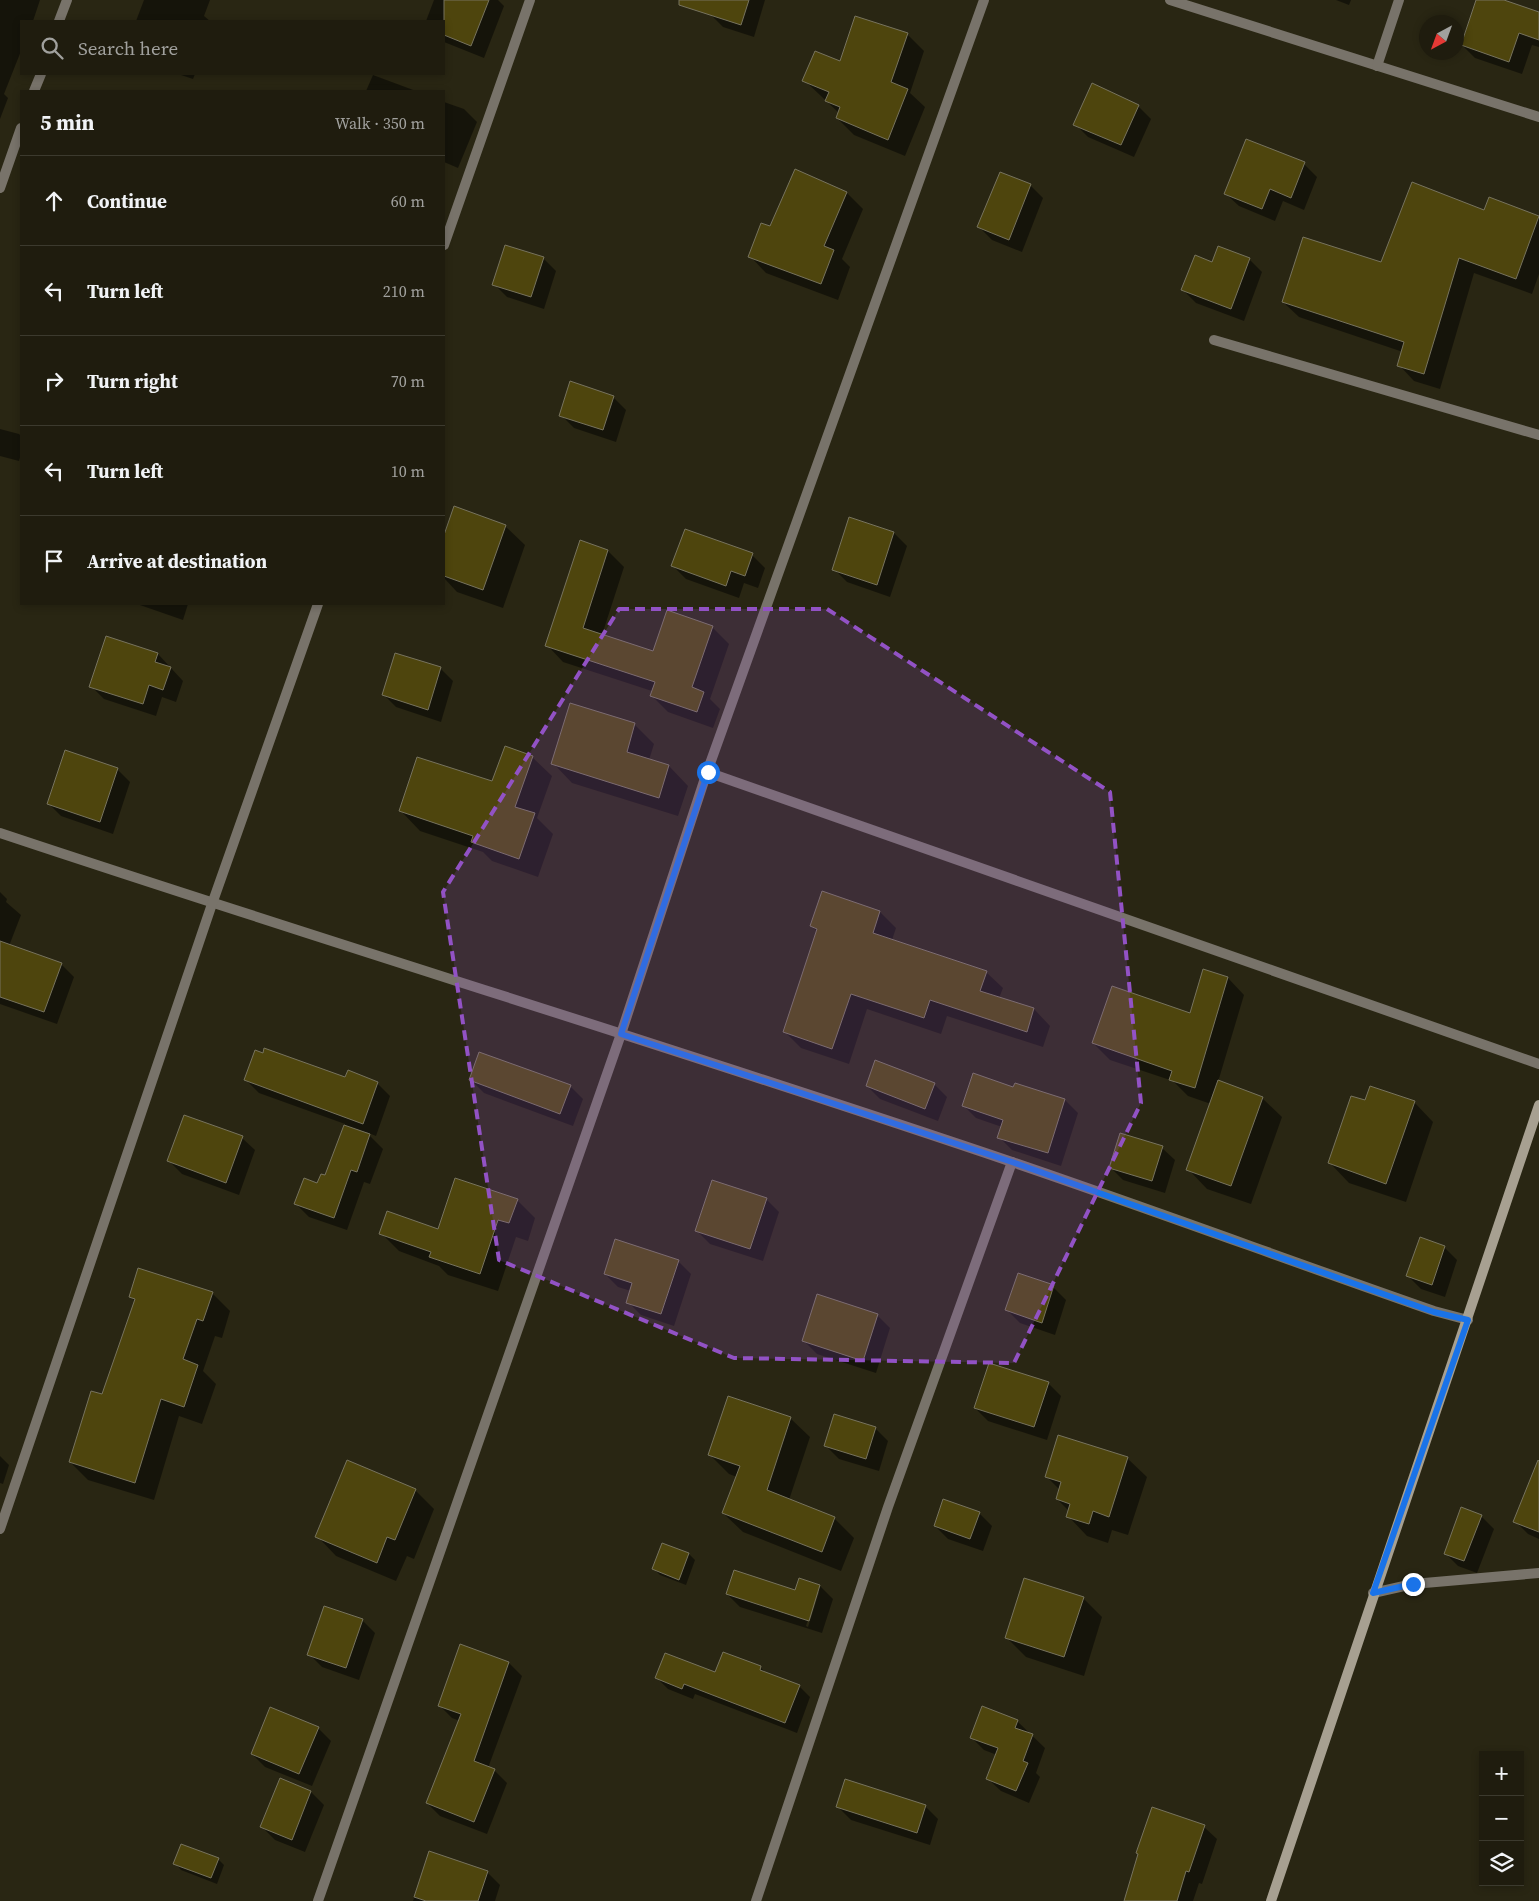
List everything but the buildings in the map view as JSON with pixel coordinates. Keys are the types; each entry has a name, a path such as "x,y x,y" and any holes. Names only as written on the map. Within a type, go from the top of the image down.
{"street":[{"path":"59,20 67,0"},
{"path":"445,242 530,0"},
{"path":"318,1901 621,1034 708,772 984,0"},
{"path":"1170,0 1539,117"},
{"path":"1377,66 1399,0"},
{"path":"34,90 41,75"},
{"path":"0,188 20,131"},
{"path":"1214,340 1539,434"},
{"path":"0,1529 212,904 318,605"},
{"path":"708,772 1539,1064"},
{"path":"0,833 212,904 621,1034 1012,1162 1434,1312 1468,1320"},
{"path":"1271,1901 1373,1593 1468,1320 1539,1105"},
{"path":"756,1901 888,1507 1012,1162"},
{"path":"1373,1593 1413,1584 1539,1573"}],"highlighted area":[{"path":"619,609 827,609 1110,792 1141,1103 1014,1363 734,1358 499,1260 443,892"}],"route":[{"path":"708,772 621,1034 1012,1162 1434,1312 1468,1320 1373,1593 1413,1584"}]}
